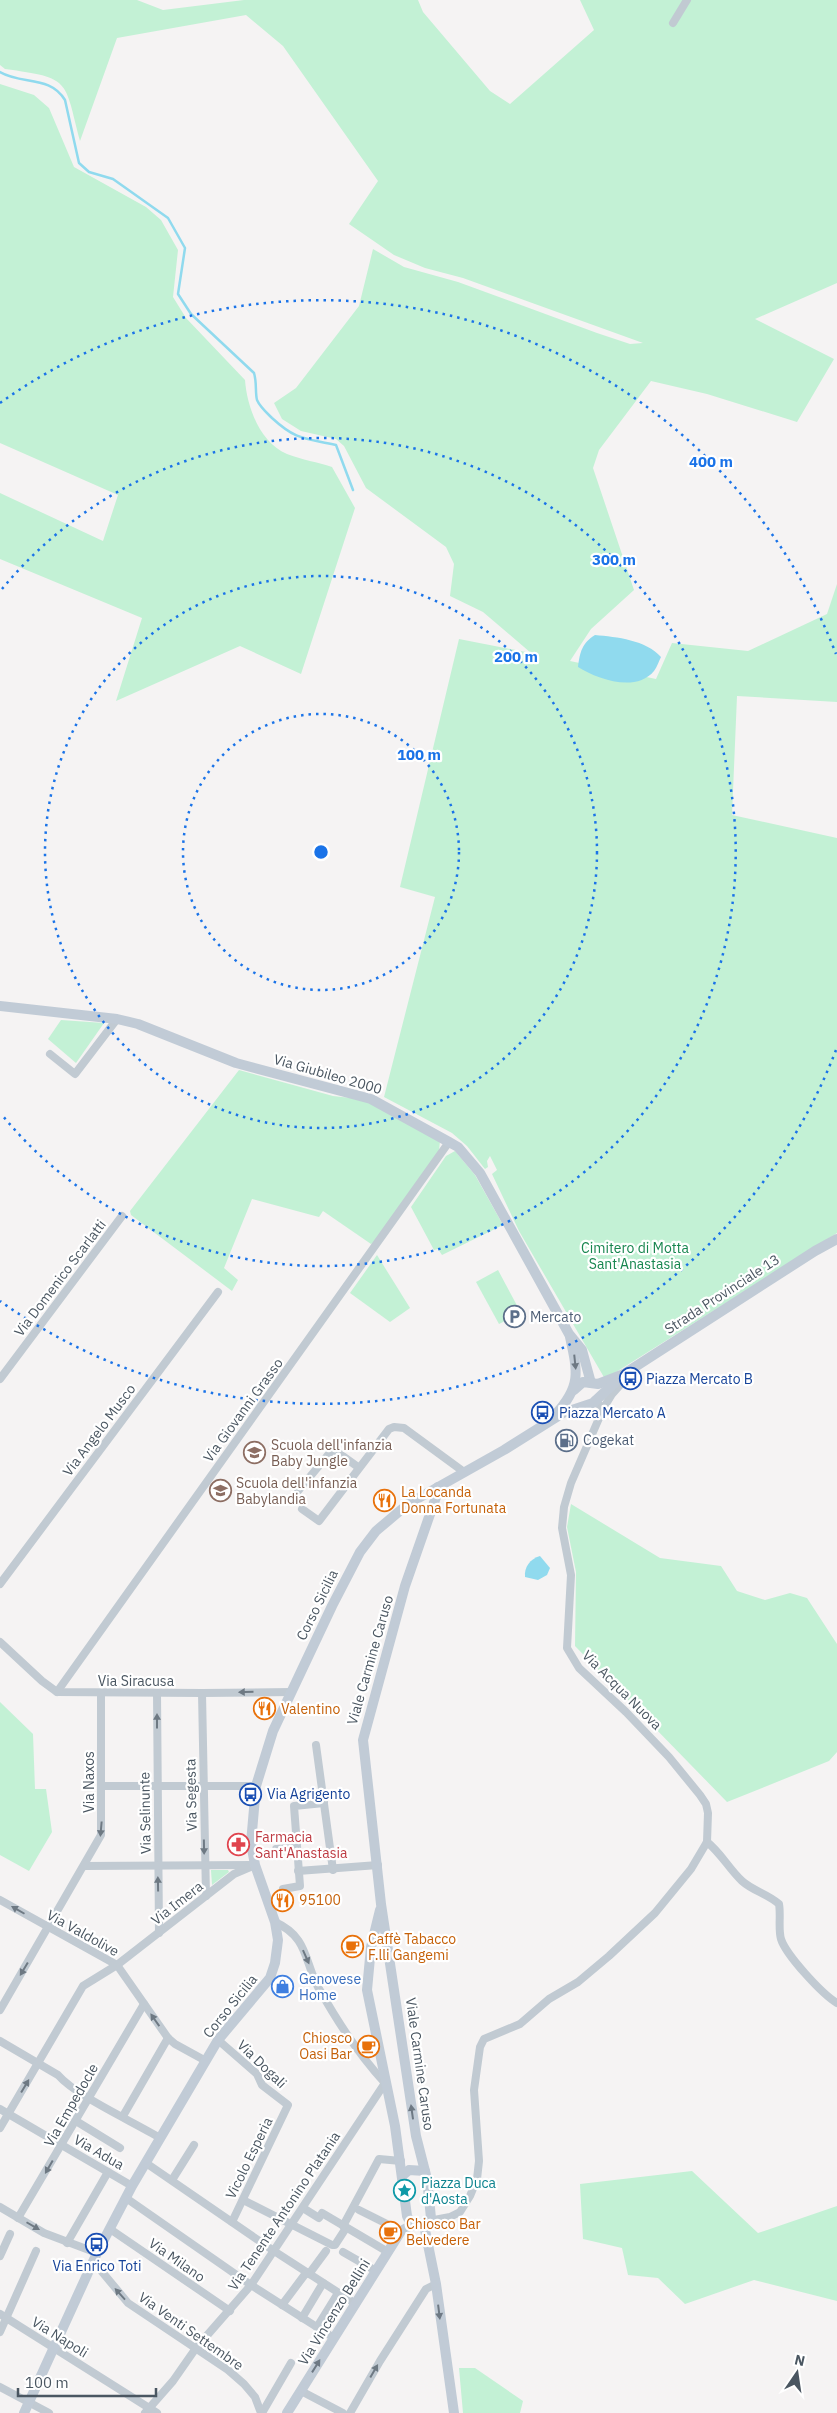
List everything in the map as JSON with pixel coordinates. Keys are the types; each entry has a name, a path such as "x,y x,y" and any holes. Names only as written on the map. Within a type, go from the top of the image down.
{"street":[{"path":"672,23 687,0"},
{"name":"Via Giubileo 2000","path":"0,1006 117,1019 138,1024 236,1063 371,1098 458,1147 480,1173 570,1334"},
{"path":"50,1054 75,1074 117,1019"},
{"name":"Via Giovanni Grasso","path":"57,1692 449,1142"},
{"name":"Via Domenico Scarlatti","path":"0,1379 122,1216"},
{"name":"Strada Provinciale 13","path":"624,1374 815,1251 837,1239"},
{"name":"Via Angelo Musco","path":"0,1584 3,1574 218,1292"},
{"path":"570,1334 582,1350 592,1384 597,1390 596,1399 603,1409"},
{"path":"570,1334 575,1360 574,1391 576,1401 582,1405"},
{"name":"Via Acqua Nuova","path":"423,2225 460,2212 470,2196 477,2179 479,2161 474,2090 480,2047 484,2039 520,2024 550,1999 578,1982 616,1950 655,1913 691,1869 707,1842 708,1812 706,1804 700,1795 669,1757 626,1712 579,1668 567,1648 571,1575 562,1528 564,1506 571,1483 603,1409 612,1394 640,1364"},
{"path":"547,1423 579,1383 607,1382 624,1374"},
{"path":"438,1487 547,1423 582,1405 589,1405 624,1374"},
{"path":"302,1509 319,1521 358,1467 389,1429 394,1427 404,1428 464,1472"},
{"path":"298,1492 333,1449 358,1467"},
{"name":"Corso Sicilia","path":"24,2413 95,2257 132,2186 218,2040 270,1978 278,1953 278,1940 275,1922 254,1865 251,1843 256,1786 273,1731 290,1692 335,1599 366,1542 390,1516 438,1487"},
{"name":"Viale Carmine Caruso","path":"423,2225 431,2213 425,2171 416,2136 381,1904 363,1740 365,1726 405,1586 438,1487"},
{"path":"0,1642 42,1681 57,1692"},
{"name":"Via Siracusa","path":"57,1692 290,1692"},
{"name":"Via Naxos","path":"0,2010 101,1835 101,1693"},
{"name":"Via Selinunte","path":"156,1693 159,1933"},
{"name":"Via Segesta","path":"202,1693 206,1896"},
{"path":"316,1745 333,1870"},
{"path":"102,1786 256,1786"},
{"path":"283,1889 300,1886 294,1806 324,1802"},
{"path":"707,1842 742,1881 761,1893 770,1896 779,1904 781,1938 786,1947 822,1991 837,2003"},
{"path":"276,1850 296,1848"},
{"path":"84,1866 254,1865"},
{"name":"Via Imera","path":"0,2128 83,1986 117,1965 234,1874 254,1865"},
{"path":"298,1871 333,1870 378,1865"},
{"name":"Via Valdolive","path":"0,1900 117,1965 168,2038 175,2044 206,2061"},
{"path":"381,1904 371,1947 367,1990 401,2161 407,2216 423,2225 436,2284 454,2413"},
{"path":"275,1922 289,1928 300,1943 317,1986 364,2059 385,2083"},
{"path":"371,1947 382,1940 387,1942"},
{"name":"Via Empedocle","path":"18,2218 144,2004"},
{"path":"123,2116 168,2038"},
{"name":"Via Dogali","path":"218,2040 257,2074 262,2085 288,2105"},
{"path":"0,2041 58,2075 64,2082 160,2138"},
{"name":"Via Tenente Antonino Platania","path":"147,2411 173,2381 196,2348 251,2285 385,2083"},
{"name":"Vicolo Esperia","path":"232,2222 288,2105"},
{"name":"Via Adua","path":"0,2110 132,2186"},
{"path":"76,2121 120,2148"},
{"path":"172,2180 194,2145"},
{"path":"282,2305 329,2248 335,2244 379,2159 401,2161"},
{"path":"146,2163 308,2274 356,2304"},
{"path":"402,2176 409,2170 425,2171"},
{"path":"66,2243 108,2172"},
{"path":"126,2198 251,2285 334,2338"},
{"path":"243,2200 291,2225 329,2248"},
{"path":"0,2207 95,2257"},
{"path":"302,2208 319,2218 322,2213 388,2252"},
{"path":"359,2210 401,2231 423,2225"},
{"name":"Via Milano","path":"110,2229 230,2311"},
{"name":"Via Vincenzo Bellini","path":"288,2410 401,2231"},
{"path":"0,2256 10,2234"},
{"path":"0,2332 3,2316 36,2251"},
{"path":"343,2252 376,2271"},
{"name":"Via Venti Settembre","path":"95,2257 128,2303 228,2370 256,2397 261,2413"},
{"path":"302,2318 323,2283"},
{"path":"350,2413 380,2361 426,2289 436,2284"},
{"path":"317,2327 338,2293"},
{"name":"Via Napoli","path":"3,2316 54,2347 147,2411 157,2413"},
{"path":"261,2413 291,2364"},
{"path":"0,2387 48,2413"},
{"path":"301,2391 342,2413"}],"green space":[{"name":"Cimitero di Motta Sant'Anastasia","path":"0,0 137,0 163,10 244,0 418,0 423,12 490,91 510,104 594,30 580,0 837,0 837,283 755,319 834,359 797,422 707,394 651,381 599,450 593,468 634,590 591,629 570,661 656,679 672,643 748,651 827,614 837,584 837,702 737,696 732,815 837,838 837,1233 605,1379 519,1231 492,1174 497,1170 490,1156 487,1161 488,1167 485,1169 467,1146 452,1133 384,1097 435,897 400,887 459,639 531,653 483,612 450,596 454,564 446,547 366,488 344,446 336,439 301,431 282,419 274,403 296,388 359,306 373,249 404,267 458,282 630,344 643,343 463,278 425,268 394,255 349,224 378,181 283,46 246,15 117,38 80,141 67,93 61,85 54,79 42,75 5,69 0,65"},
{"path":"0,84 34,95 49,108 74,167 146,207 161,220 178,250 173,297 186,318 245,380 252,412 262,433 269,442 287,454 332,467 355,508 301,674 240,646 116,701 142,618 0,559 0,493 103,541 118,495 0,443"},
{"path":"61,1020 104,1023 76,1063 48,1039"},
{"path":"239,1070 333,1096 360,1099 381,1107 440,1141 439,1151 377,1240 371,1244 323,1211 319,1217 252,1199 224,1268 238,1280 232,1291 131,1215 130,1211"},
{"path":"455,1151 475,1175 503,1225 442,1255 438,1249 434,1250 411,1207 446,1156"},
{"path":"377,1255 410,1308 390,1322 350,1293"},
{"path":"498,1270 521,1313 499,1324 476,1282"},
{"path":"571,1504 660,1558 721,1566 737,1591 765,1600 790,1593 807,1598 837,1644 837,1752 829,1761 727,1802 575,1646 576,1572 567,1527"},
{"path":"0,1702 33,1734 35,1789 46,1789 52,1832 29,1871 0,1855"},
{"path":"211,1870 228,1870 229,1872 212,1885"},
{"path":"692,2171 758,2233 837,2206 837,2301 754,2280 685,2304 658,2278 628,2275 622,2248 583,2239 580,2184"},
{"path":"459,2368 475,2368 523,2401 520,2413 463,2413"}],"water":[{"path":"595,635 631,640 655,651 661,657 654,671 646,678 637,681 627,683 616,682 595,676 578,667 582,648"},
{"path":"540,1556 550,1568 547,1575 538,1580 525,1577 528,1564"}],"waterway":[{"path":"0,72 8,76 44,84 59,92 65,100 79,163 89,172 113,179 168,218 185,248 178,294 191,314 254,373 257,400 272,418 288,431 302,438 336,445 353,490"}],"place":[{"name":"Mercato","path":"514,1317"},
{"name":"Piazza Mercato B","path":"630,1379"},
{"name":"Piazza Mercato A","path":"543,1413"},
{"name":"Cogekat","path":"567,1440"},
{"name":"Scuola dell'infanzia Baby Jungle","path":"255,1453"},
{"name":"Scuola dell'infanzia Babylandia","path":"220,1491"},
{"name":"La Locanda Donna Fortunata","path":"385,1500"},
{"name":"Valentino","path":"265,1709"},
{"name":"Via Agrigento","path":"251,1794"},
{"name":"Farmacia Sant'Anastasia","path":"239,1845"},
{"name":"95100","path":"283,1900"},
{"name":"Caffè Tabacco F.lli Gangemi","path":"352,1947"},
{"name":"Genovese Home","path":"283,1987"},
{"name":"Chiosco Oasi Bar","path":"368,2046"},
{"name":"Piazza Duca d'Aosta","path":"405,2191"},
{"name":"Chiosco Bar Belvedere","path":"390,2232"},
{"name":"Via Enrico Toti","path":"97,2244"}]}
